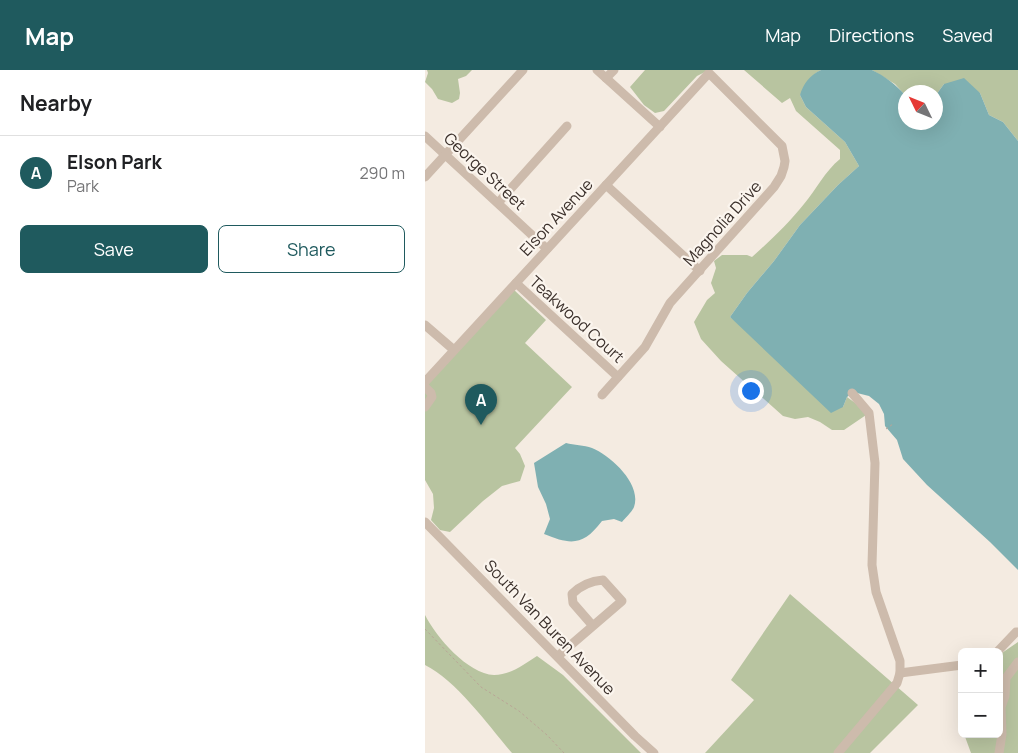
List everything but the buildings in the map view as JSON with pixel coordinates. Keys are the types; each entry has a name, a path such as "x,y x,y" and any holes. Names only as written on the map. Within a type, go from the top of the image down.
{"street":[{"path":"425,177 523,70"},
{"path":"597,70 660,127"},
{"path":"606,78 614,70"},
{"name":"Elson Avenue","path":"425,382 709,74"},
{"name":"Magnolia Drive","path":"602,395 645,347 670,303 774,187 781,176 785,161 782,146 709,74"},
{"path":"498,203 567,126"},
{"name":"George Street","path":"425,136 547,249"},
{"path":"606,185 700,271"},
{"name":"Teakwood Court","path":"515,283 619,377"},
{"path":"425,324 454,350"},
{"path":"425,387 432,397 425,407"},
{"path":"838,753 897,683 900,673 900,660 876,592 872,565 875,463 869,413 852,393"},
{"name":"South Van Buren Avenue","path":"425,522 635,736 654,753"},
{"path":"558,656 593,626 622,601 603,580 597,580 581,586 572,594 573,603 593,626"},
{"path":"1001,648 1018,632"},
{"path":"999,753 1002,734 1001,707 1005,696 1006,678 1018,662"},
{"path":"900,673 958,666"}],"path":[{"path":"886,429 893,424"},
{"path":"425,630 481,687 519,711 547,735 564,753"}],"green space":[{"path":"427,70 472,70 466,76 458,79 459,99 452,103 438,99 425,82"},
{"path":"645,70 709,70 697,76 664,111 655,113 644,105 630,87"},
{"path":"744,70 821,70 816,73 800,95 806,107 845,142 859,166 800,225 730,317 843,407 847,397 869,413 844,430 832,430 808,417 795,419 783,416 721,361 701,339 694,322 707,300 715,293 711,283 716,268 714,261 722,255 747,255 752,257 792,218 840,159 840,150 796,111 790,98 782,103"},
{"path":"872,70 1018,70 1018,141 1003,122 989,115 980,93 944,84 898,85 898,87"},
{"path":"513,289 546,320 525,343 572,387 515,448 525,466 520,481 502,486 450,532 440,530 431,520 434,508 433,494 425,480 425,383"},
{"path":"790,594 918,705 870,753 705,753 754,700 731,680"},
{"path":"425,615 437,634 454,653 484,673 500,675 517,668 537,656 563,675 641,753 512,753 460,692 437,672 425,665"},
{"path":"1018,642 1018,753 971,753 965,738 1003,738 1003,652"}],"water":[{"path":"821,70 872,70 881,75 898,88 898,130 943,130 943,85 964,78 980,93 989,115 1003,122 1018,141 1018,570 927,485 903,459 897,440 885,426 884,414 879,404 869,396 853,392 847,397 843,407 831,413 730,317 800,225 859,166 845,142 806,107 800,95 807,80"},
{"path":"566,443 592,448 608,457 629,480 635,498 633,509 622,522 614,519 602,521 589,535 576,541 562,540 544,534 550,519 546,504 538,487 534,463"}],"place":[{"name":"Elson Park","path":"481,425"}]}
